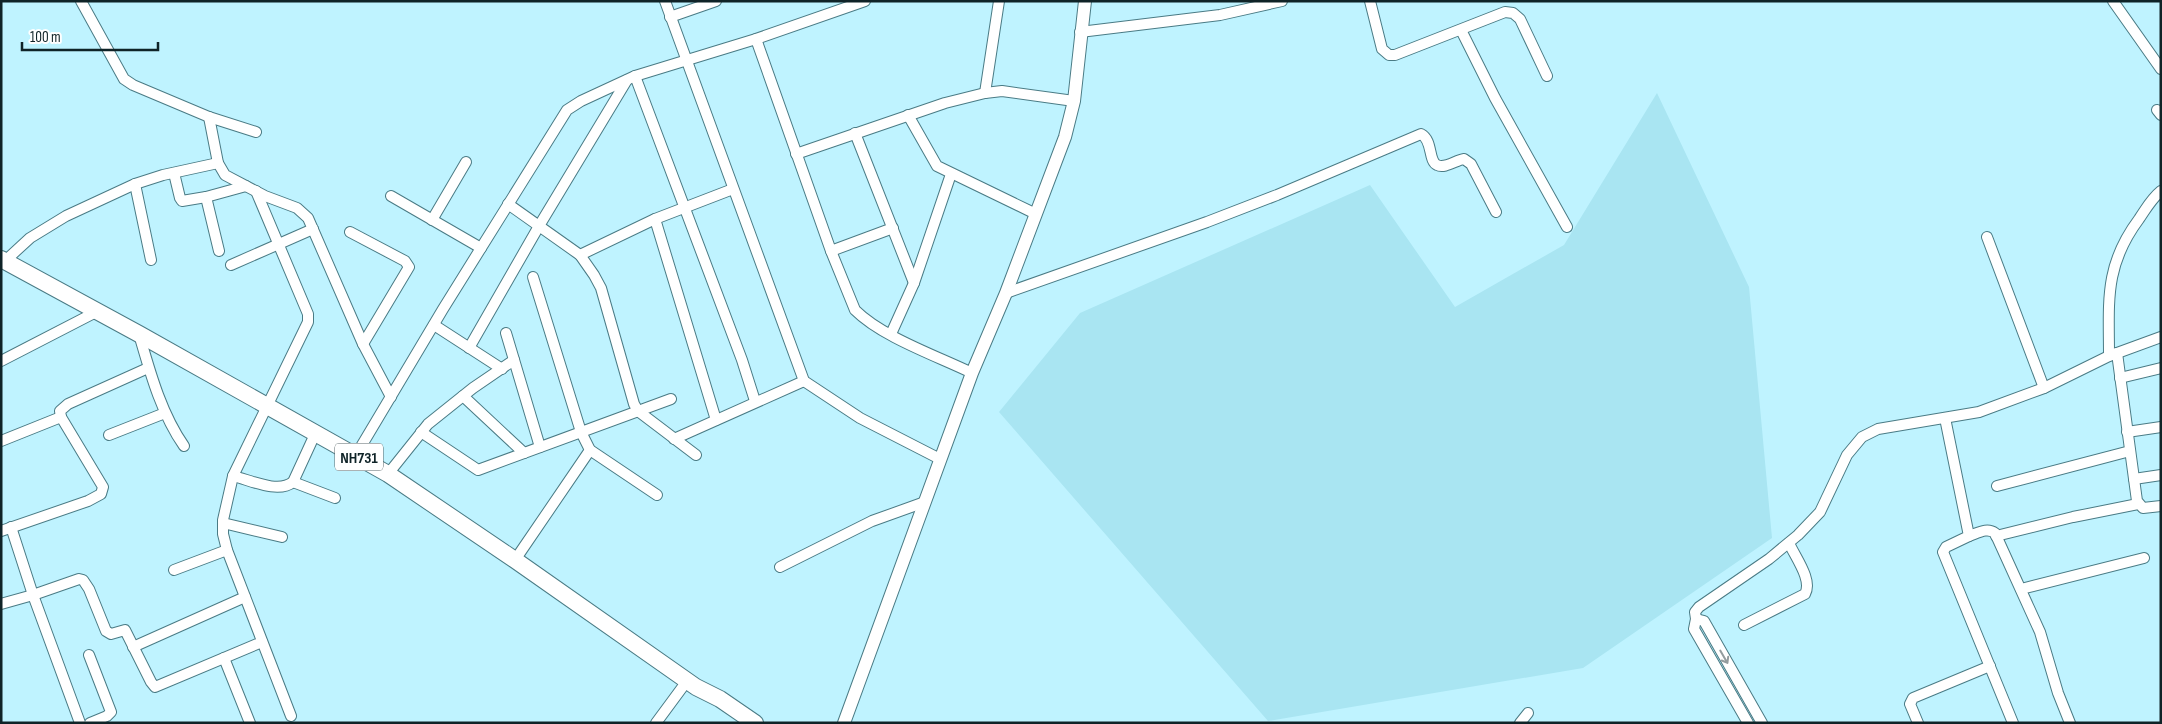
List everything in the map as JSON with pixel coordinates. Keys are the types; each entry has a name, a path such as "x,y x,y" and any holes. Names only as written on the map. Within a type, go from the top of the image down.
{"highway":[{"name":"NH731","path":"3,260 140,334 388,474 515,560 691,684 720,699 755,723"},
{"name":"NH731","path":"691,684 714,706 739,723"}],"street":[{"path":"81,1 124,79 133,85 209,118 256,132"},
{"path":"665,1 804,381 860,418 940,459"},
{"path":"670,17 716,1"},
{"path":"356,455 434,324 567,110 581,101 632,78 756,39 865,1"},
{"path":"985,93 999,1"},
{"path":"844,723 972,373 1006,293 1065,137 1074,100 1084,1"},
{"path":"1080,32 1220,15 1282,1"},
{"path":"1370,1 1382,48 1389,55 1395,55 1505,12 1513,13 1520,19 1547,76"},
{"path":"2113,1 2161,69"},
{"path":"1461,30 1495,98 1567,227"},
{"path":"756,39 830,251 854,310 862,317 891,334 972,373"},
{"path":"632,78 685,207 742,360 755,401"},
{"path":"469,348 539,226 632,78"},
{"path":"796,154 945,103 985,93 1002,91 1074,100"},
{"path":"908,115 934,162 951,174 1036,214"},
{"path":"209,118 218,162 225,175 302,211 313,229 363,344 391,397"},
{"path":"854,133 914,283"},
{"path":"1006,293 1234,212 1421,134 1427,139 1434,163 1438,166 1444,166 1464,159 1471,164 1496,212"},
{"path":"3,260 46,227 135,184 218,162"},
{"path":"432,220 466,162"},
{"path":"174,173 182,201 206,197 246,186"},
{"path":"891,334 914,283 951,174"},
{"path":"135,184 151,260"},
{"path":"580,255 656,218 733,188"},
{"path":"256,191 308,314 308,322 233,476 223,524 227,550 291,716"},
{"path":"2161,191 2151,201 2124,239 2111,276 2109,292 2113,355 2120,378 2138,504 2147,509 2161,506"},
{"path":"391,196 481,248"},
{"path":"206,197 220,251"},
{"path":"508,204 580,255 600,288 634,404 638,411 696,456"},
{"path":"656,218 716,420"},
{"path":"830,251 893,228"},
{"path":"231,265 313,229"},
{"path":"350,232 405,261 409,267 363,344"},
{"path":"1987,237 2044,388"},
{"path":"533,277 581,432 590,450 657,495"},
{"path":"1,361 98,311"},
{"path":"434,324 502,369"},
{"path":"506,333 540,447"},
{"path":"140,334 148,368 165,412 184,446"},
{"path":"1748,723 1694,628 1695,612 1789,543 1820,512 1847,455 1862,437 1878,429 1980,412 2044,388 2113,355 2161,337"},
{"path":"388,474 428,424 463,396 514,360"},
{"path":"80,723 33,595 6,529 88,501 97,497 103,491 103,487 61,417 60,411 62,407 148,368"},
{"path":"2120,378 2161,368"},
{"path":"674,439 755,401 804,381"},
{"path":"463,396 524,453"},
{"path":"422,432 478,470 671,399"},
{"path":"108,435 165,412"},
{"path":"1,441 61,417"},
{"path":"1945,418 1969,536"},
{"path":"2128,432 2161,427"},
{"path":"233,476 285,487 293,482 316,432"},
{"path":"515,560 590,450"},
{"path":"1997,486 2130,451"},
{"path":"2134,479 2161,475"},
{"path":"293,482 335,498"},
{"path":"780,567 872,521 924,502"},
{"path":"1996,536 2073,516 2138,504"},
{"path":"223,524 282,537"},
{"path":"2013,723 1942,552 1946,546 1969,536 1990,530 1996,536 2040,632 2058,693 2070,723"},
{"path":"1744,625 1805,594 1808,589 1806,579 1789,543"},
{"path":"174,570 227,550"},
{"path":"2021,589 2144,558"},
{"path":"1,604 79,579 83,580 89,589 106,632 111,634 125,630 151,682 156,687 262,642"},
{"path":"133,647 245,597"},
{"path":"1696,619 1704,621 1762,723"},
{"path":"89,655 111,712 107,716 90,723"},
{"path":"224,658 250,723"},
{"path":"1918,723 1910,704 1913,698 1990,666"},
{"path":"656,723 691,684"},
{"path":"1520,723 1528,713"}],"shaded area":[{"path":"1657,93 1749,287 1772,538 1583,668 1268,721 999,412 1080,313 1370,185 1455,307 1564,245"}]}
